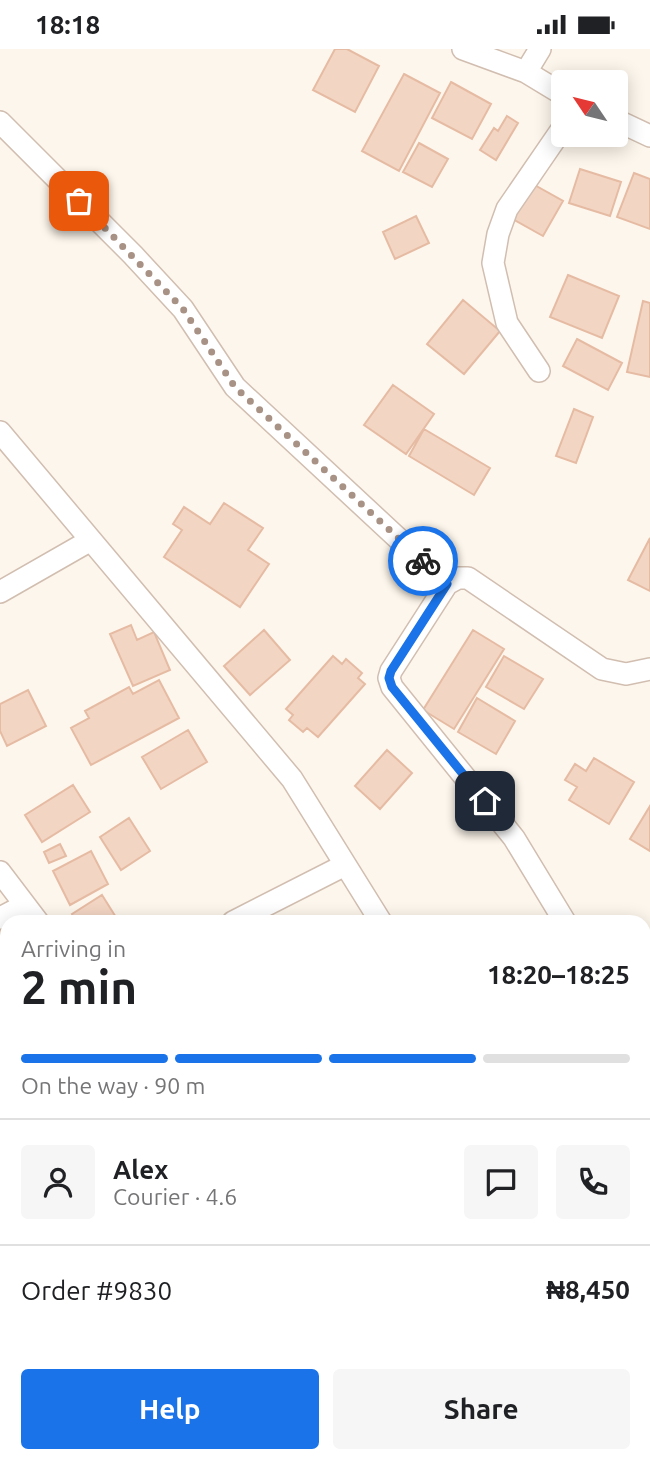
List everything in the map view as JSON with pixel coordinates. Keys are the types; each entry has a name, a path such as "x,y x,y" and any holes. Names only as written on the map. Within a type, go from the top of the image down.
{"street":[{"path":"463,49 526,72 551,87"},
{"path":"526,72 540,49"},
{"path":"0,122 183,309 235,387 447,584"},
{"path":"628,126 650,136"},
{"path":"539,371 507,323 493,263 498,235 507,209 551,145"},
{"path":"0,432 292,779 377,915"},
{"path":"0,592 91,540"},
{"path":"561,915 514,838 392,687 389,678 391,671 447,584 458,578 468,578 602,669 626,674 650,669"},
{"path":"247,915 345,865"},
{"path":"0,872 31,914"}],"building":[{"path":"335,49 347,49 379,66 355,112 313,90"},
{"path":"404,74 440,93 399,171 362,151"},
{"path":"451,82 491,104 472,139 432,118"},
{"path":"507,116 518,123 496,160 480,150 494,128 498,131"},
{"path":"419,143 448,159 432,187 403,172"},
{"path":"580,169 621,182 610,216 569,203"},
{"path":"634,173 650,179 650,229 617,217"},
{"path":"531,183 563,201 543,236 511,218"},
{"path":"416,216 429,243 395,259 383,232"},
{"path":"568,275 619,296 602,338 550,317"},
{"path":"463,300 500,331 464,374 427,344"},
{"path":"643,301 650,303 650,377 627,372"},
{"path":"577,339 622,363 608,390 563,366"},
{"path":"393,385 434,414 406,454 364,425"},
{"path":"574,409 593,417 576,463 556,456"},
{"path":"424,429 490,468 474,495 409,456"},
{"path":"224,503 263,528 248,550 269,564 240,607 164,557 182,530 173,524 184,507 210,524"},
{"path":"650,538 650,591 628,580"},
{"path":"131,625 137,640 154,632 170,670 133,686 110,634"},
{"path":"264,630 290,660 250,695 224,666"},
{"path":"473,630 504,649 454,729 423,710"},
{"path":"333,656 342,664 346,659 362,673 358,678 365,684 318,737 307,728 303,732 289,720 293,715 286,709"},
{"path":"504,656 543,679 524,709 486,687"},
{"path":"159,680 179,718 91,765 71,728 89,718 85,711 129,687 133,694"},
{"path":"28,690 46,726 7,746 0,731 0,704"},
{"path":"477,698 515,721 496,754 458,732"},
{"path":"188,730 207,762 161,789 142,757"},
{"path":"387,750 412,773 380,809 355,786"},
{"path":"594,758 634,782 609,824 569,800 577,787 565,780 575,764 586,771"},
{"path":"73,785 90,812 42,842 25,815"},
{"path":"650,806 650,851 630,839"},
{"path":"129,818 150,851 121,870 100,837"},
{"path":"60,844 66,856 49,863 44,852"},
{"path":"91,851 108,884 70,905 53,871"},
{"path":"102,895 115,915 73,915"}],"way so far":[{"path":"79,201 183,309 235,387 423,561"}],"route":[{"path":"423,561 447,584 389,678 392,687 485,801"}]}
